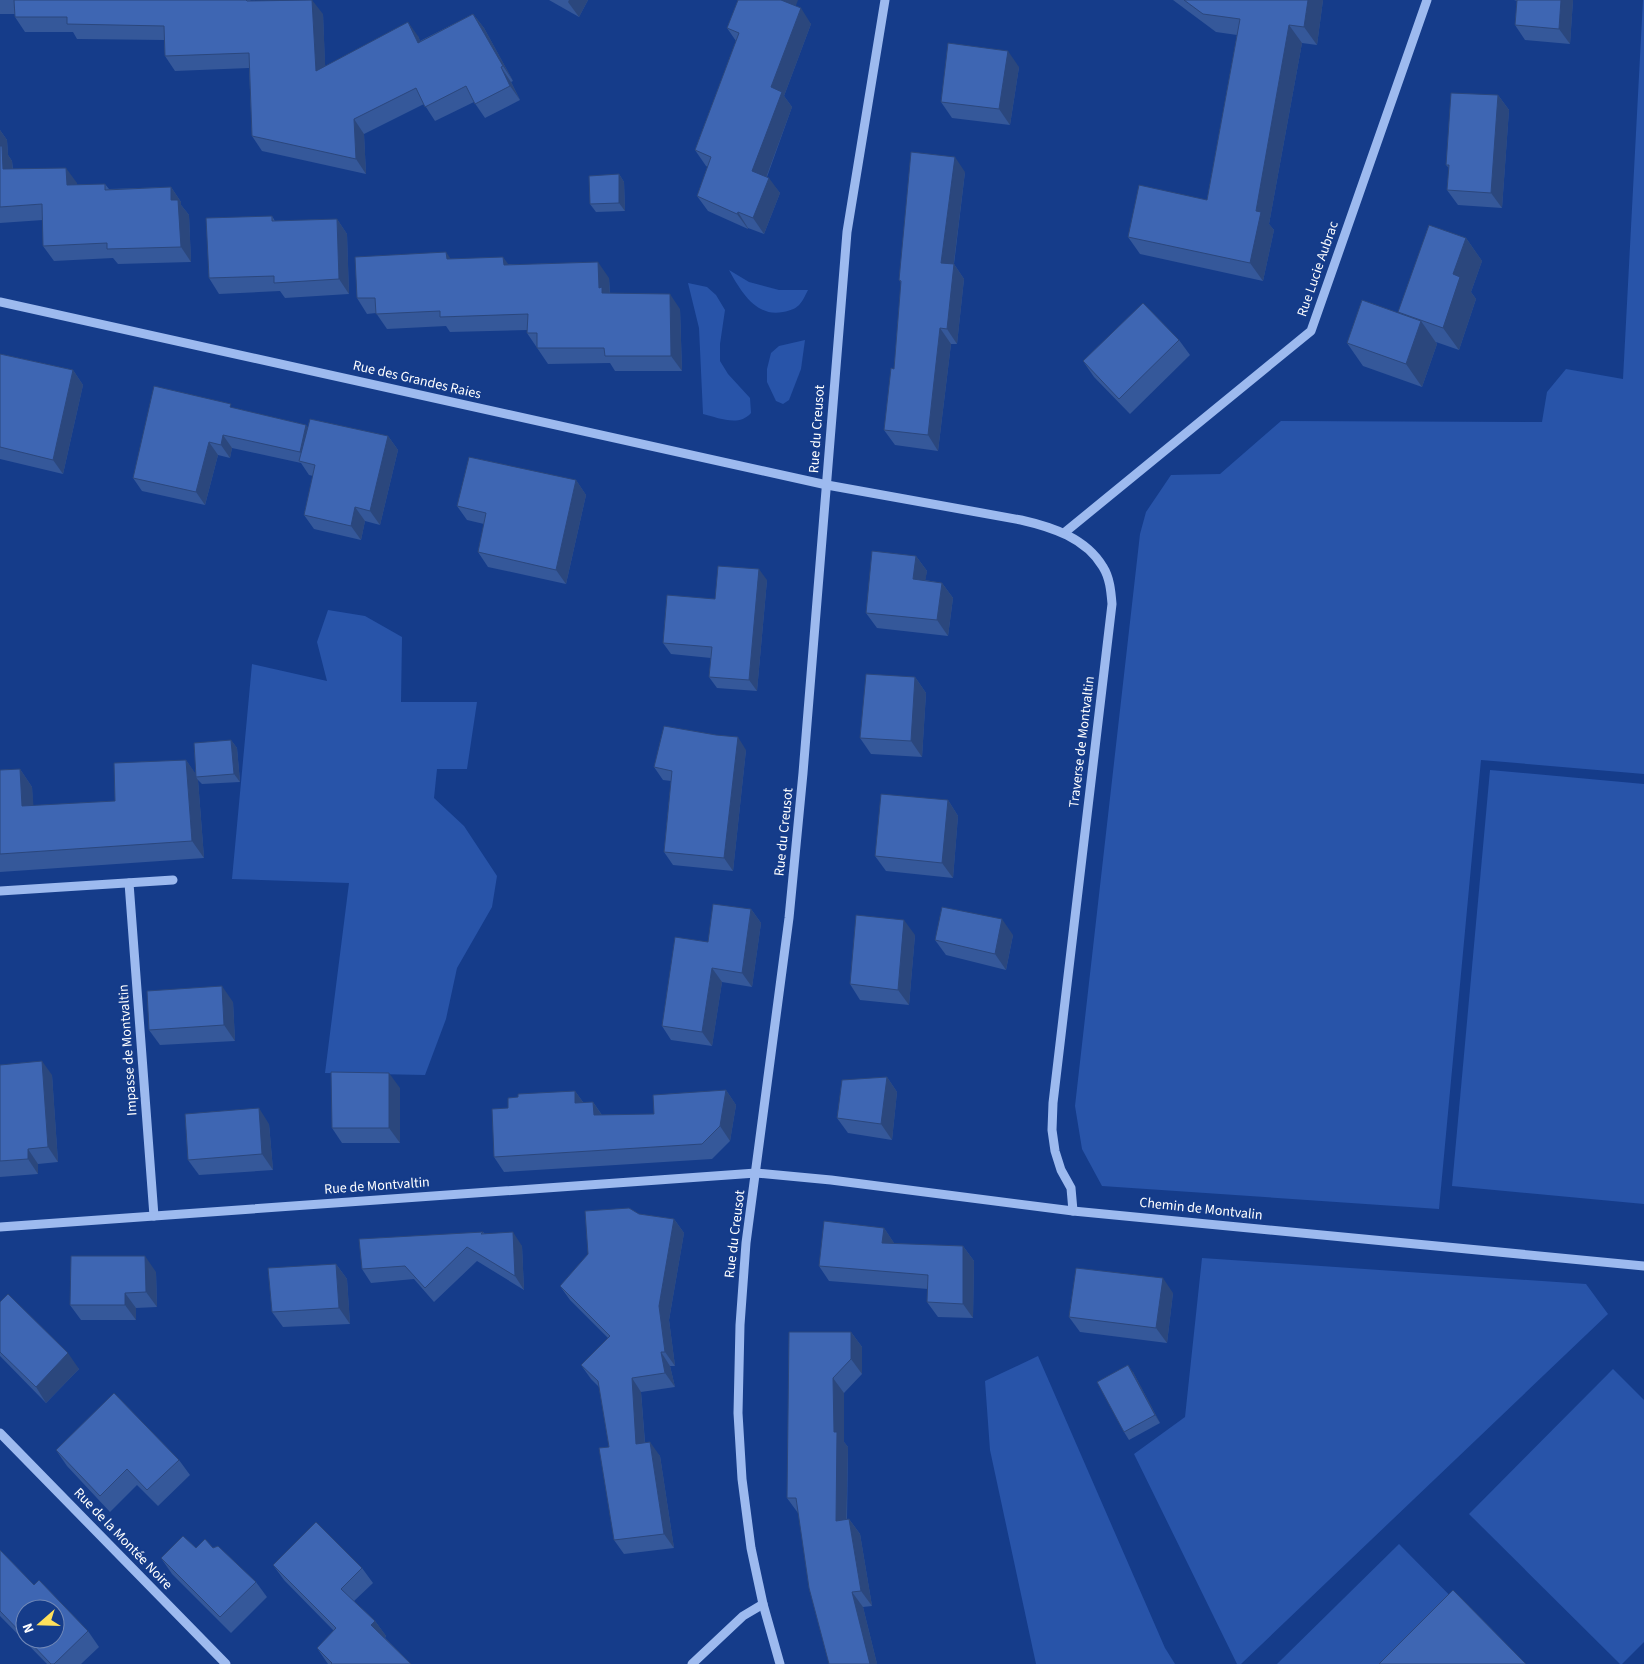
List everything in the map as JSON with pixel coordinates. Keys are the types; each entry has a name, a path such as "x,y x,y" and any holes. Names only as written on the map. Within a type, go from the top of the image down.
{"street":[{"name":"Rue du Creusot","path":"780,1664 763,1604 752,1548 742,1479 738,1413 740,1325 746,1243 789,918 827,485 846,232 885,0"},
{"name":"Rue Lucie Aubrac","path":"1064,533 1311,331 1427,0"},
{"name":"Rue des Grandes Raies","path":"0,302 827,485"},
{"name":"Traverse de Montvaltin","path":"827,485 1044,525 1064,533 1079,542 1093,553 1104,568 1110,586 1112,604 1053,1104 1052,1130 1055,1151 1071,1188 1073,1210"},
{"path":"0,891 173,880"},
{"name":"Impasse de Montvaltin","path":"129,883 154,1216"},
{"name":"Chemin de Montvalin","path":"756,1173 831,1180 1073,1210 1644,1266"},
{"name":"Rue de Montvaltin","path":"0,1227 756,1173"},
{"name":"Rue de la Montée Noire","path":"0,1433 226,1664"},
{"path":"692,1664 743,1616 763,1604"}],"shaded area":[{"path":"1643,0 1644,774 1481,760 1439,1209 1102,1186 1082,1149 1075,1106 1140,534 1146,512 1171,475 1220,474 1281,421 1542,422 1547,392 1566,369 1623,379"},
{"path":"729,270 749,282 779,290 808,290 801,302 793,309 773,313 765,311 750,301 738,286"},
{"path":"688,283 707,287 716,295 725,310 720,344 720,361 728,374 750,398 751,413 741,420 728,420 703,414 699,328"},
{"path":"805,340 801,369 789,400 783,404 776,401 767,382 767,369 771,353 779,346"},
{"path":"328,610 365,616 402,637 401,702 477,702 467,769 437,769 434,798 464,826 497,876 492,907 457,968 446,1019 425,1075 325,1073 349,883 232,879 252,664 327,681 317,642"},
{"path":"1490,770 1644,784 1644,1204 1452,1186"},
{"path":"1202,1258 1586,1284 1608,1314 1241,1664 1237,1664 1134,1454 1185,1417"},
{"path":"1038,1356 1165,1648 1175,1664 1036,1664 990,1450 985,1381"},
{"path":"1613,1369 1644,1400 1644,1642 1622,1664 1469,1514"},
{"path":"1399,1544 1474,1620 1429,1664 1277,1664"}],"building":[{"path":"14,0 312,0 316,71 408,22 418,43 473,14 503,66 501,67 510,86 475,104 466,86 425,107 416,88 354,119 356,159 252,136 249,53 165,56 164,26 67,24 67,17 15,17"},
{"path":"738,0 781,0 801,8 771,87 782,92 752,171 769,178 753,218 738,212 737,214 697,196 711,157 695,150 739,33 727,28"},
{"path":"1184,0 1308,0 1304,27 1289,25 1256,211 1261,212 1250,263 1128,237 1139,185 1207,200 1240,19 1203,14"},
{"path":"1517,0 1561,0 1559,29 1515,25"},
{"path":"948,43 1008,51 999,109 941,102"},
{"path":"1451,93 1498,95 1491,193 1447,190 1449,165 1446,165"},
{"path":"0,146 2,146 3,169 66,168 67,185 105,184 105,190 171,187 171,200 178,200 181,247 107,249 107,243 43,246 42,204 0,207"},
{"path":"911,152 955,157 941,263 954,264 947,329 940,328 928,435 884,430 891,368 894,369 901,281 899,280"},
{"path":"619,174 619,203 590,204 589,176"},
{"path":"272,216 272,221 337,219 339,279 274,283 274,276 209,278 206,218"},
{"path":"1429,225 1466,238 1453,274 1460,277 1443,328 1398,312"},
{"path":"446,252 447,259 503,257 504,265 598,262 599,288 602,287 602,293 670,294 671,356 605,356 604,348 537,348 537,333 527,333 528,314 440,317 440,311 376,314 375,298 357,298 355,257"},
{"path":"1362,300 1421,321 1406,364 1347,343"},
{"path":"1143,303 1179,340 1119,399 1083,361"},
{"path":"0,354 73,370 53,460 0,447"},
{"path":"154,386 231,404 230,407 306,425 300,452 223,435 221,445 209,442 196,492 133,478"},
{"path":"310,419 388,436 370,511 355,507 351,526 304,515 315,465 299,461"},
{"path":"469,457 576,480 556,570 478,552 486,513 457,506"},
{"path":"872,551 916,556 913,579 942,583 937,620 866,613"},
{"path":"718,566 759,569 749,680 709,677 712,647 663,643 667,595 715,599"},
{"path":"866,674 915,677 911,741 860,738"},
{"path":"664,726 738,737 724,858 664,852 672,771 654,767"},
{"path":"231,740 234,774 196,777 194,743"},
{"path":"186,760 192,841 0,854 0,770 20,769 22,806 115,801 114,763"},
{"path":"881,794 948,800 942,863 875,856"},
{"path":"713,904 751,909 742,973 712,968 702,1032 662,1026 675,937 708,942"},
{"path":"942,907 1002,919 995,954 935,940"},
{"path":"856,915 904,920 898,990 850,984"},
{"path":"222,986 224,1025 149,1030 147,991"},
{"path":"42,1061 48,1147 28,1149 28,1159 0,1161 0,1065"},
{"path":"331,1072 389,1073 389,1128 332,1128"},
{"path":"887,1077 881,1124 837,1118 842,1080"},
{"path":"726,1090 720,1126 702,1144 494,1157 492,1109 508,1108 508,1098 518,1097 518,1094 575,1091 575,1103 593,1102 594,1115 654,1114 653,1095"},
{"path":"259,1108 262,1154 188,1160 185,1114"},
{"path":"629,1208 639,1214 674,1219 659,1306 665,1352 661,1352 665,1373 632,1378 636,1444 650,1442 664,1534 614,1540 599,1448 609,1447 598,1381 581,1365 610,1336 560,1286 588,1254 585,1211"},
{"path":"824,1221 884,1228 882,1243 963,1246 963,1304 927,1302 928,1275 819,1266"},
{"path":"483,1232 481,1234 513,1232 515,1276 467,1247 425,1288 405,1266 362,1269 359,1239"},
{"path":"71,1256 145,1256 146,1292 125,1293 125,1305 70,1305"},
{"path":"336,1264 339,1308 272,1312 268,1268"},
{"path":"1076,1268 1163,1278 1156,1328 1069,1317"},
{"path":"8,1294 68,1353 36,1387 0,1352 0,1302"},
{"path":"789,1332 851,1332 851,1359 833,1378 834,1432 837,1432 836,1521 849,1519 861,1591 852,1592 870,1664 829,1664 809,1588 796,1498 787,1498"},
{"path":"1128,1365 1155,1415 1124,1432 1097,1382"},
{"path":"114,1393 179,1460 147,1490 127,1469 100,1496 56,1450"},
{"path":"316,1522 362,1568 341,1589 375,1621 371,1625 411,1664 331,1664 317,1648 336,1628 273,1565"},
{"path":"183,1536 196,1548 205,1539 213,1548 218,1546 256,1582 220,1617 161,1558"},
{"path":"0,1550 34,1585 39,1580 57,1599 15,1599 15,1627 0,1611"},
{"path":"1453,1590 1526,1664 1379,1664"},
{"path":"65,1607 88,1631 54,1664 51,1664 37,1649 65,1649"}]}
